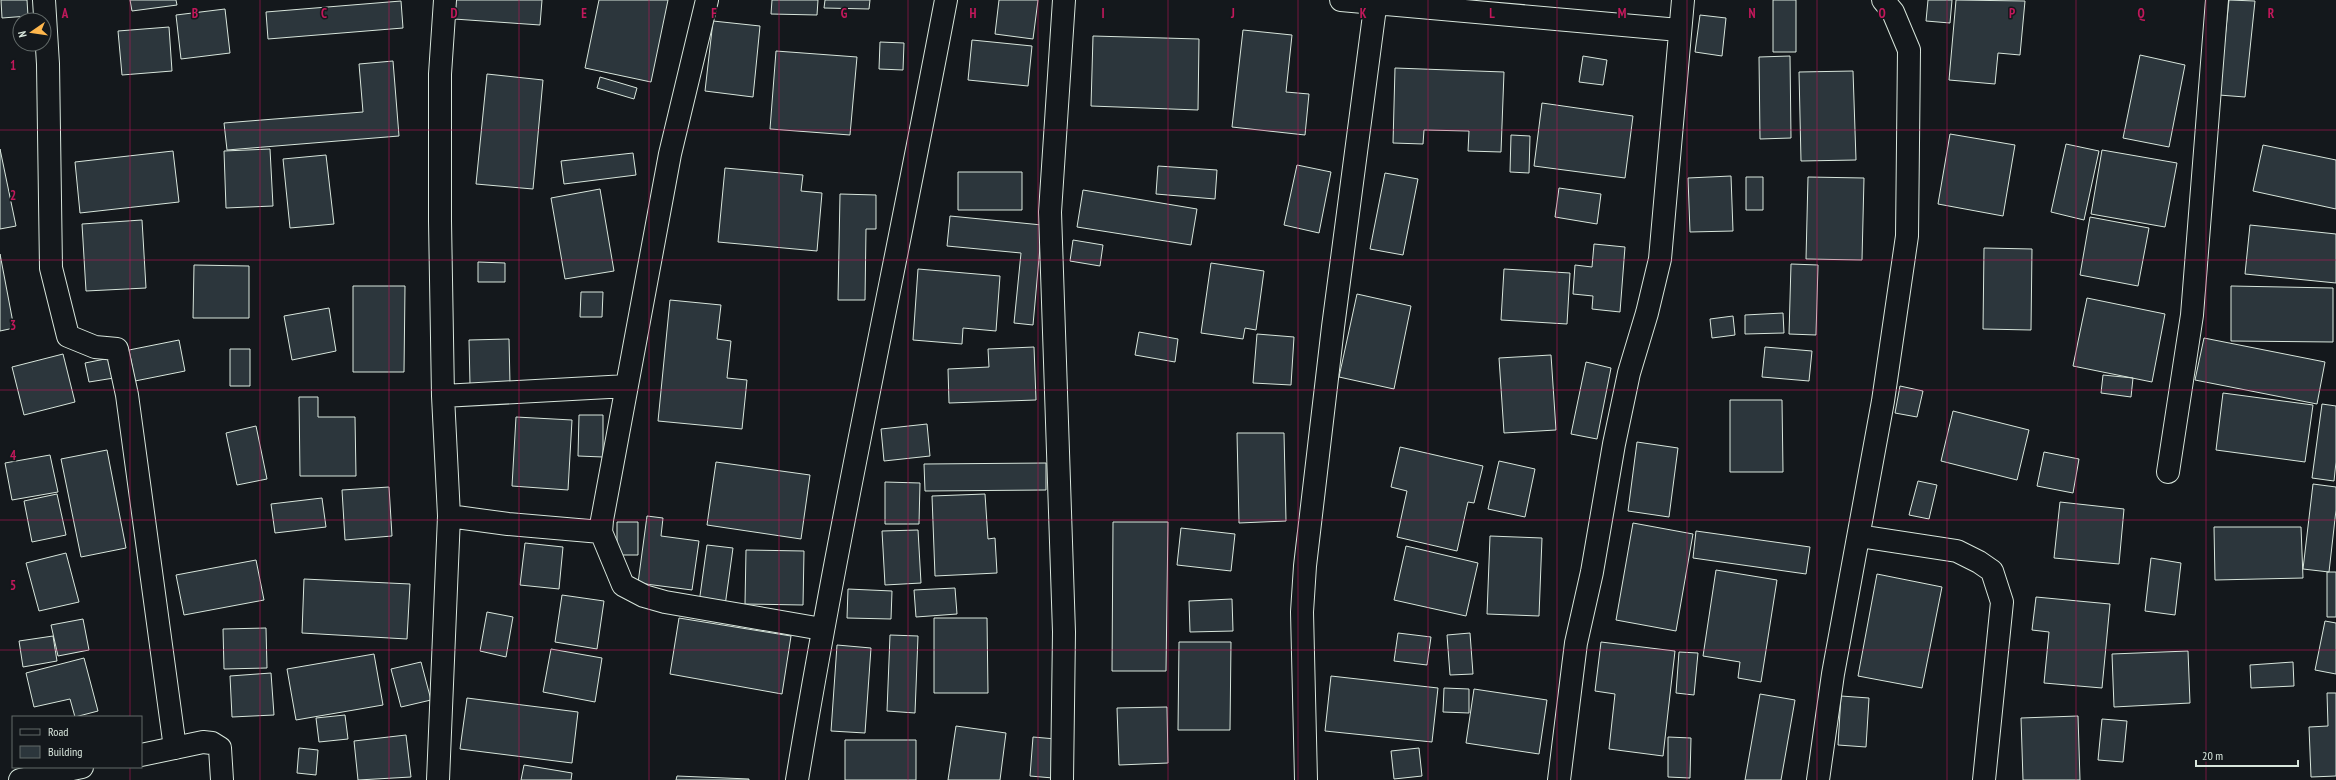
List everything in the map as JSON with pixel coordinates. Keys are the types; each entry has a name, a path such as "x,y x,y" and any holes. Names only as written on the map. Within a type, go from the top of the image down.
{"street":[{"path":"44,0 48,64 52,268 68,336 95,347 117,349 127,395 175,748"},
{"path":"438,780 449,516 443,396 440,82 445,0"},
{"path":"708,0 670,154 601,532 623,585 644,596 665,602 822,629"},
{"path":"798,780 822,629 903,228 946,0"},
{"path":"1062,780 1064,632 1050,212 1064,0"},
{"path":"1341,0 1376,1 1679,30"},
{"path":"1559,780 1576,643 1592,572 1614,444 1629,372 1647,313 1660,259 1679,30 1683,0"},
{"path":"1818,780 1833,674 1883,400 1907,236 1909,50 1892,12 1883,0"},
{"path":"2168,472 2192,315 2217,0"},
{"path":"1306,780 1302,612 1305,566 1333,327 1376,1"},
{"path":"443,396 627,386"},
{"path":"449,516 508,524 601,532"},
{"path":"1859,536 1957,551 1979,562 1992,571 2002,602 1984,780"},
{"path":"142,755 203,742 212,743 220,748 222,780"},
{"path":"20,780 77,768"}],"building":[{"path":"1,0 27,0 28,12 12,12 12,17 2,18"},
{"path":"130,0 176,0 177,5 132,11"},
{"path":"456,0 542,0 540,25 454,19"},
{"path":"599,0 668,0 651,82 585,68"},
{"path":"772,0 818,0 817,15 771,14"},
{"path":"825,0 870,0 869,9 824,8"},
{"path":"999,0 1038,0 1033,39 995,34"},
{"path":"1773,0 1796,0 1796,52 1773,52"},
{"path":"1928,0 1952,0 1950,23 1926,21"},
{"path":"1956,0 2025,1 2020,55 1998,53 1995,84 1949,80"},
{"path":"2229,0 2255,1 2245,97 2219,95"},
{"path":"401,1 403,28 268,39 266,12"},
{"path":"225,9 230,53 181,59 176,15"},
{"path":"1700,15 1726,18 1722,56 1695,52"},
{"path":"713,21 760,26 753,97 705,91"},
{"path":"169,27 172,71 122,75 118,31"},
{"path":"1243,30 1292,35 1286,92 1309,94 1305,135 1232,127"},
{"path":"1093,36 1199,39 1198,110 1091,106"},
{"path":"972,40 1032,46 1028,86 968,80"},
{"path":"880,42 904,43 903,70 879,69"},
{"path":"776,51 857,57 850,135 770,129"},
{"path":"2140,55 2185,65 2169,147 2123,138"},
{"path":"1583,56 1607,60 1603,85 1579,82"},
{"path":"1790,56 1791,138 1760,139 1759,57"},
{"path":"393,61 399,136 227,150 224,123 363,112 359,64"},
{"path":"1395,68 1504,72 1501,152 1468,151 1469,131 1424,130 1423,144 1393,143"},
{"path":"1853,71 1856,160 1801,161 1799,72"},
{"path":"487,74 543,80 533,189 476,184"},
{"path":"600,77 637,88 634,99 597,88"},
{"path":"1542,103 1633,116 1625,178 1534,166"},
{"path":"1950,134 2015,145 2003,216 1938,204"},
{"path":"1511,135 1530,136 1529,173 1510,172"},
{"path":"2066,144 2099,151 2084,220 2051,212"},
{"path":"2263,145 2336,160 2336,209 2253,191"},
{"path":"0,149 16,226 0,229"},
{"path":"270,149 273,206 226,208 224,151"},
{"path":"2102,150 2177,163 2165,227 2091,214"},
{"path":"173,151 179,202 80,213 75,162"},
{"path":"633,153 636,175 564,184 561,161"},
{"path":"326,155 334,224 290,228 283,159"},
{"path":"1297,165 1331,172 1319,233 1284,225"},
{"path":"1158,166 1217,170 1215,199 1156,194"},
{"path":"725,168 803,175 801,191 822,193 817,251 718,242"},
{"path":"958,172 1022,172 1022,210 958,210"},
{"path":"1385,173 1418,179 1403,255 1370,249"},
{"path":"1731,176 1733,231 1690,232 1688,178"},
{"path":"1746,177 1763,177 1763,210 1746,210"},
{"path":"1808,177 1864,178 1862,260 1806,259"},
{"path":"1559,188 1601,194 1597,224 1555,217"},
{"path":"600,189 614,271 565,279 551,198"},
{"path":"1083,190 1197,209 1191,245 1077,227"},
{"path":"840,194 876,195 876,229 866,229 865,300 838,300"},
{"path":"950,216 1042,225 1033,325 1014,323 1021,253 947,246"},
{"path":"2090,217 2149,228 2138,286 2080,275"},
{"path":"142,220 146,288 86,291 82,224"},
{"path":"2250,225 2336,234 2336,283 2245,274"},
{"path":"1073,240 1103,245 1100,266 1070,261"},
{"path":"1594,244 1625,247 1620,312 1592,309 1593,296 1573,294 1575,265 1592,267"},
{"path":"1984,248 2032,249 2031,330 1983,329"},
{"path":"0,254 14,328 0,331"},
{"path":"478,262 505,263 505,282 478,282"},
{"path":"1211,263 1264,271 1256,330 1245,328 1243,339 1201,333"},
{"path":"1791,264 1818,265 1816,335 1789,334"},
{"path":"194,265 249,266 249,318 193,318"},
{"path":"918,269 1000,276 996,331 963,328 962,344 913,340"},
{"path":"1504,269 1570,273 1567,324 1501,320"},
{"path":"353,286 405,286 404,372 353,372"},
{"path":"2231,286 2333,288 2333,342 2231,341"},
{"path":"581,292 603,292 602,317 580,317"},
{"path":"1357,294 1411,306 1394,389 1339,377"},
{"path":"2087,298 2165,314 2152,382 2073,366"},
{"path":"670,300 721,305 717,339 731,341 727,378 747,380 742,429 658,421"},
{"path":"329,308 336,351 292,360 284,316"},
{"path":"1783,313 1784,333 1745,334 1745,315"},
{"path":"1733,316 1735,335 1712,338 1710,319"},
{"path":"1139,332 1178,339 1175,362 1135,355"},
{"path":"1257,334 1294,337 1291,385 1253,383"},
{"path":"2204,338 2325,362 2317,404 2195,380"},
{"path":"509,339 510,384 470,385 469,340"},
{"path":"179,340 185,371 135,381 129,350"},
{"path":"1034,347 1036,400 949,403 948,369 989,367 988,349"},
{"path":"1765,347 1812,351 1809,381 1762,377"},
{"path":"230,349 250,349 250,386 230,386"},
{"path":"63,354 75,402 24,415 12,367"},
{"path":"1551,355 1556,430 1504,433 1499,358"},
{"path":"110,358 114,378 89,382 85,363"},
{"path":"1586,362 1611,368 1597,439 1571,434"},
{"path":"2103,375 2133,378 2131,397 2101,393"},
{"path":"1900,386 1923,391 1917,417 1895,413"},
{"path":"2223,393 2313,405 2305,462 2216,450"},
{"path":"299,397 318,397 318,417 355,417 356,476 300,476"},
{"path":"1730,400 1782,400 1783,472 1730,472"},
{"path":"2322,404 2336,406 2336,462 2334,481 2312,478"},
{"path":"1953,411 2029,430 2017,480 1941,461"},
{"path":"579,415 603,415 603,457 578,456"},
{"path":"516,417 572,420 568,490 512,486"},
{"path":"927,424 930,456 884,461 881,429"},
{"path":"256,426 267,479 237,485 226,433"},
{"path":"1237,433 1284,433 1286,521 1239,523"},
{"path":"1637,442 1678,448 1669,517 1628,511"},
{"path":"1400,447 1483,466 1474,503 1468,502 1457,551 1397,537 1407,491 1391,487"},
{"path":"107,450 126,548 81,557 61,459"},
{"path":"2044,452 2079,459 2073,493 2037,486"},
{"path":"50,455 58,492 12,500 5,463"},
{"path":"1499,461 1535,469 1525,517 1488,509"},
{"path":"716,462 810,475 801,539 707,525"},
{"path":"1046,463 1046,490 925,491 924,464"},
{"path":"1918,481 1937,485 1929,519 1909,515"},
{"path":"885,482 920,483 919,524 885,524"},
{"path":"2313,484 2336,487 2336,510 2329,572 2303,569"},
{"path":"389,487 392,536 345,540 342,490"},
{"path":"57,494 66,535 32,542 24,501"},
{"path":"985,494 988,539 995,538 997,573 935,576 932,496"},
{"path":"322,498 326,527 275,533 271,504"},
{"path":"2060,502 2124,509 2119,564 2054,558"},
{"path":"647,516 663,518 661,536 699,541 692,590 638,583"},
{"path":"617,522 638,522 638,555 617,555"},
{"path":"1113,522 1168,522 1166,671 1112,671"},
{"path":"1633,523 1693,534 1676,631 1616,620"},
{"path":"2214,527 2301,527 2303,578 2215,580"},
{"path":"1181,528 1235,534 1231,571 1177,565"},
{"path":"918,530 921,583 885,585 882,531"},
{"path":"1696,531 1810,547 1806,574 1693,558"},
{"path":"1490,536 1542,538 1539,616 1487,614"},
{"path":"525,543 563,547 559,589 520,585"},
{"path":"707,545 733,548 725,606 699,603"},
{"path":"1406,546 1478,563 1466,616 1394,600"},
{"path":"746,550 804,551 803,605 745,604"},
{"path":"66,553 79,602 39,611 26,563"},
{"path":"2151,558 2181,563 2175,615 2145,611"},
{"path":"256,560 264,600 184,615 176,575"},
{"path":"1716,570 1777,580 1761,682 1738,678 1740,662 1703,656"},
{"path":"2327,572 2336,572 2336,617 2327,617"},
{"path":"1877,574 1942,587 1922,688 1858,676"},
{"path":"304,579 410,584 407,639 302,633"},
{"path":"955,588 957,614 916,617 914,590"},
{"path":"848,589 892,591 891,619 847,618"},
{"path":"562,595 604,601 597,649 555,642"},
{"path":"2036,597 2110,604 2102,688 2044,683 2049,632 2032,630"},
{"path":"1232,599 1233,631 1190,632 1189,601"},
{"path":"487,612 513,617 506,657 480,651"},
{"path":"679,618 791,636 782,694 670,674"},
{"path":"934,618 987,618 988,693 934,693"},
{"path":"83,619 89,650 58,656 51,625"},
{"path":"2325,621 2336,623 2336,674 2315,670"},
{"path":"266,628 267,668 224,669 223,629"},
{"path":"1398,633 1431,637 1427,665 1394,661"},
{"path":"1470,633 1473,674 1450,675 1447,635"},
{"path":"890,635 918,636 915,713 887,711"},
{"path":"53,636 57,661 23,667 19,641"},
{"path":"1179,642 1231,642 1230,730 1178,730"},
{"path":"1601,642 1675,651 1663,756 1609,749 1615,694 1595,691"},
{"path":"837,645 871,648 865,733 831,731"},
{"path":"551,649 602,658 595,702 543,692"},
{"path":"2188,651 2190,703 2114,707 2112,654"},
{"path":"1679,652 1698,653 1694,695 1676,693"},
{"path":"374,654 383,705 296,720 287,669"},
{"path":"84,658 98,711 75,716 70,699 34,707 26,673"},
{"path":"421,662 431,700 401,707 391,669"},
{"path":"2293,662 2294,686 2251,688 2250,665"},
{"path":"271,673 274,715 232,717 230,676"},
{"path":"1331,676 1438,688 1432,742 1325,731"},
{"path":"1444,688 1469,689 1469,713 1443,712"},
{"path":"1474,689 1547,700 1539,754 1466,743"},
{"path":"2327,693 2336,693 2336,776 2311,777 2309,727 2328,726"},
{"path":"1760,694 1795,700 1781,780 1745,780"},
{"path":"1841,696 1869,698 1866,747 1838,745"},
{"path":"467,698 578,712 572,763 460,749"},
{"path":"1167,707 1168,763 1119,765 1117,708"},
{"path":"345,715 348,739 319,742 316,718"},
{"path":"2078,716 2080,780 2023,780 2021,718"},
{"path":"2102,719 2127,721 2123,762 2098,760"},
{"path":"956,726 1006,733 1000,780 948,780"},
{"path":"406,735 411,777 358,780 354,741"},
{"path":"1033,737 1056,739 1053,778 1030,776"},
{"path":"1668,737 1691,738 1690,778 1668,777"},
{"path":"845,740 916,740 916,780 845,780"},
{"path":"299,748 318,750 316,775 297,773"},
{"path":"1419,748 1422,776 1394,779 1391,751"},
{"path":"524,765 572,773 571,780 521,780"},
{"path":"677,776 749,779 749,780 676,780"}]}
